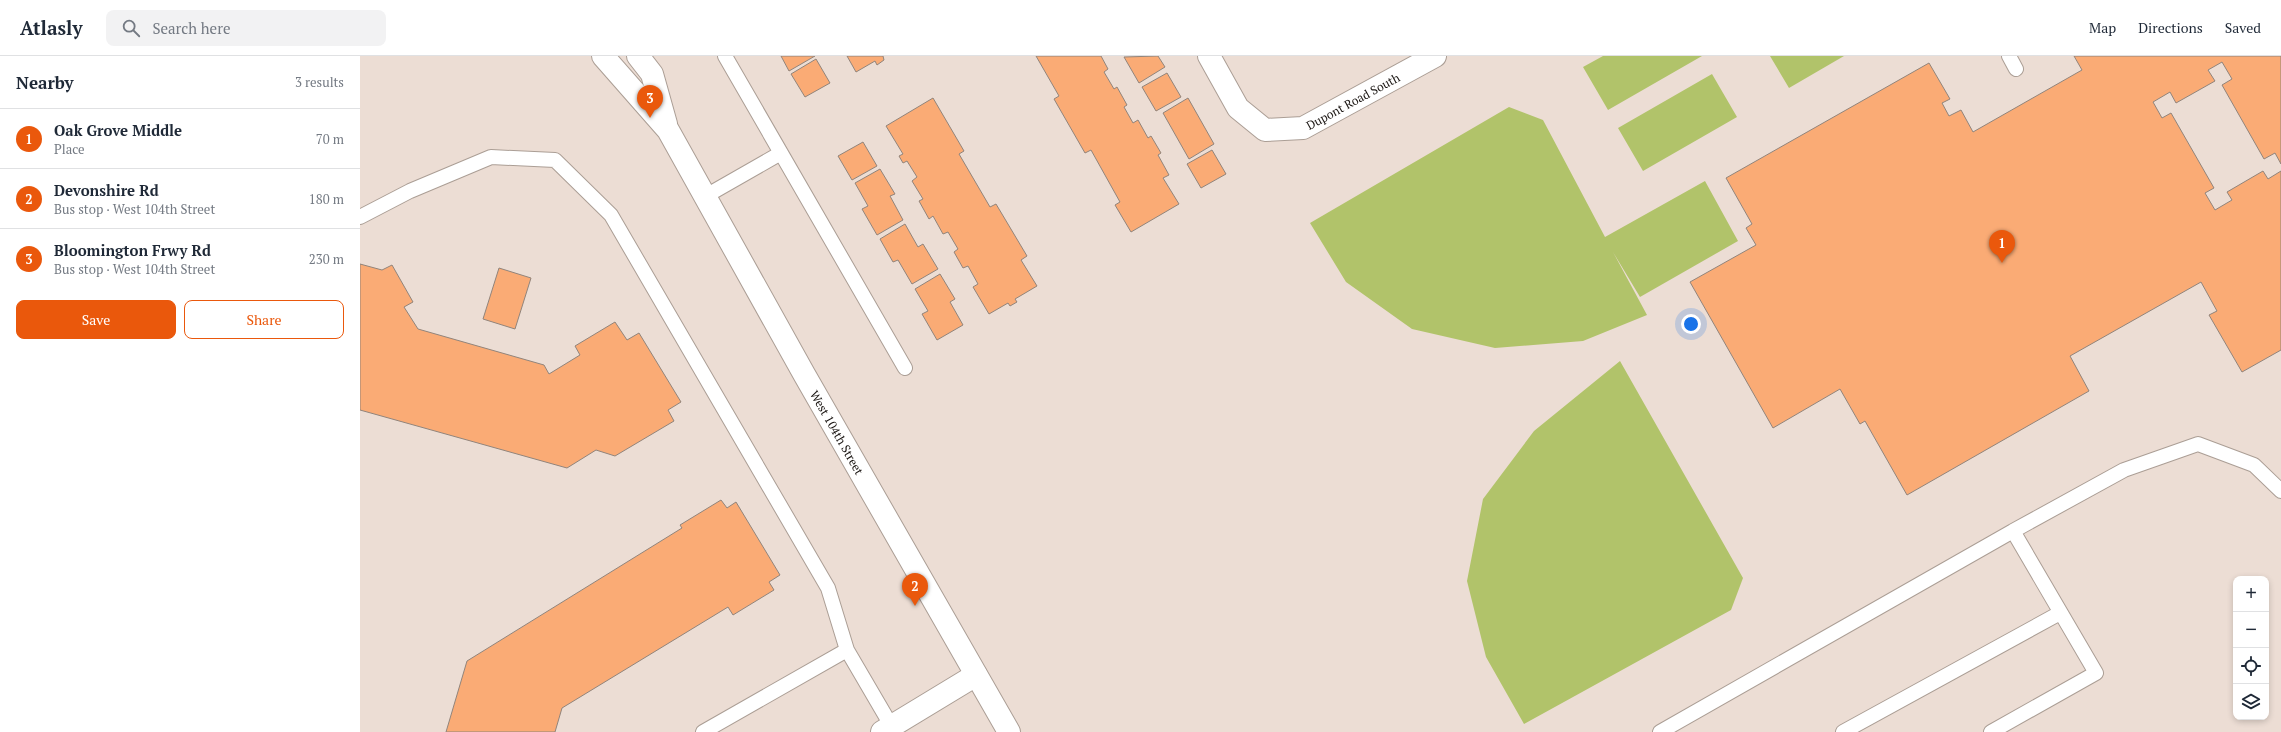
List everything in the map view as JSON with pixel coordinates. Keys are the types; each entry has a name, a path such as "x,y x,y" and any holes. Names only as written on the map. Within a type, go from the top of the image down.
{"street":[{"name":"West 104th Street","path":"603,56 668,130"},
{"name":"West 104th Street","path":"638,56 652,74 668,130 704,197 1010,732"},
{"name":"Dupont Road South","path":"1209,56 1238,108 1266,130 1303,128 1435,56"},
{"path":"887,729 976,674"}],"lane":[{"path":"725,56 905,368"},
{"path":"2008,56 2016,69"},
{"path":"704,197 781,153"},
{"path":"360,217 410,191 491,157 555,160 611,215 828,588 847,650 887,729"},
{"path":"1660,732 2013,531 2124,470 2198,444 2254,464 2281,491"},
{"path":"1991,732 2096,673 2013,531"},
{"path":"1843,732 2060,613"},
{"path":"703,732 847,650"}],"green space":[{"path":"1603,56 1702,56 1608,110 1583,67"},
{"path":"1770,56 1844,56 1789,88"},
{"path":"1712,74 1737,117 1643,171 1618,128"},
{"path":"1509,107 1543,120 1605,237 1705,181 1738,241 1640,297 1613,252 1647,315 1583,341 1495,348 1412,329 1346,282 1310,223"},
{"path":"1620,361 1743,578 1731,610 1524,724 1486,657 1467,581 1483,499 1534,431"}],"building":[{"path":"781,56 815,56 789,71"},
{"path":"847,56 883,56 884,60 877,65 875,61 856,72"},
{"path":"1036,56 1101,56 1108,69 1104,72 1114,89 1117,87 1127,105 1124,107 1133,123 1138,120 1148,138 1151,136 1161,153 1158,155 1169,175 1163,178 1179,204 1131,232 1115,205 1120,202 1091,150 1085,153 1054,99 1059,96"},
{"path":"1158,56 1165,67 1139,83 1124,57"},
{"path":"2074,56 2281,56 2281,164 2275,153 2264,159 2222,85 2232,79 2222,62 2208,70 2215,81 2176,103 2170,92 2153,102 2162,118 2171,113 2214,188 2205,193 2215,210 2232,200 2227,192 2263,171 2268,179 2281,171 2281,350 2242,372 2209,315 2217,311 2201,282 2070,356 2089,391 1907,495 1865,421 1860,424 1840,389 1773,428 1690,282 1756,245 1746,228 1752,224 1726,178 1929,63 1950,99 1942,103 1949,116 1961,110 1973,132 2082,70"},
{"path":"816,59 830,83 805,97 791,74"},
{"path":"1167,73 1181,97 1156,111 1142,87"},
{"path":"933,98 964,151 959,154 990,207 996,204 1027,256 1021,260 1037,286 1015,299 1017,302 1010,306 1008,303 989,314 973,287 978,284 968,266 963,268 954,252 958,249 948,232 943,234 933,216 929,219 919,201 923,199 912,181 917,177 907,161 903,163 899,156 903,154 886,126"},
{"path":"1188,98 1214,144 1189,159 1163,113"},
{"path":"863,142 877,166 852,180 838,156"},
{"path":"1212,150 1226,174 1201,188 1187,164"},
{"path":"880,169 895,194 890,196 903,220 877,235 862,209 868,206 855,183"},
{"path":"905,224 918,247 923,244 938,269 912,284 898,260 893,262 880,239"},
{"path":"360,264 382,270 392,265 413,302 404,307 418,329 544,365 549,374 580,355 575,346 615,322 627,340 639,333 681,402 668,410 674,421 615,456 596,450 567,468 360,410"},
{"path":"499,268 531,278 515,329 483,319"},
{"path":"940,274 955,299 950,302 963,325 937,340 922,314 928,311 915,289"},
{"path":"721,500 727,508 736,502 780,575 769,582 774,590 733,615 728,607 562,708 555,732 446,732 467,661 682,528 680,525"}],"place":[{"name":"Bloomington Frwy Rd","path":"650,118"},
{"name":"Oak Grove Middle","path":"2002,263"},
{"name":"Devonshire Rd","path":"915,606"}]}
